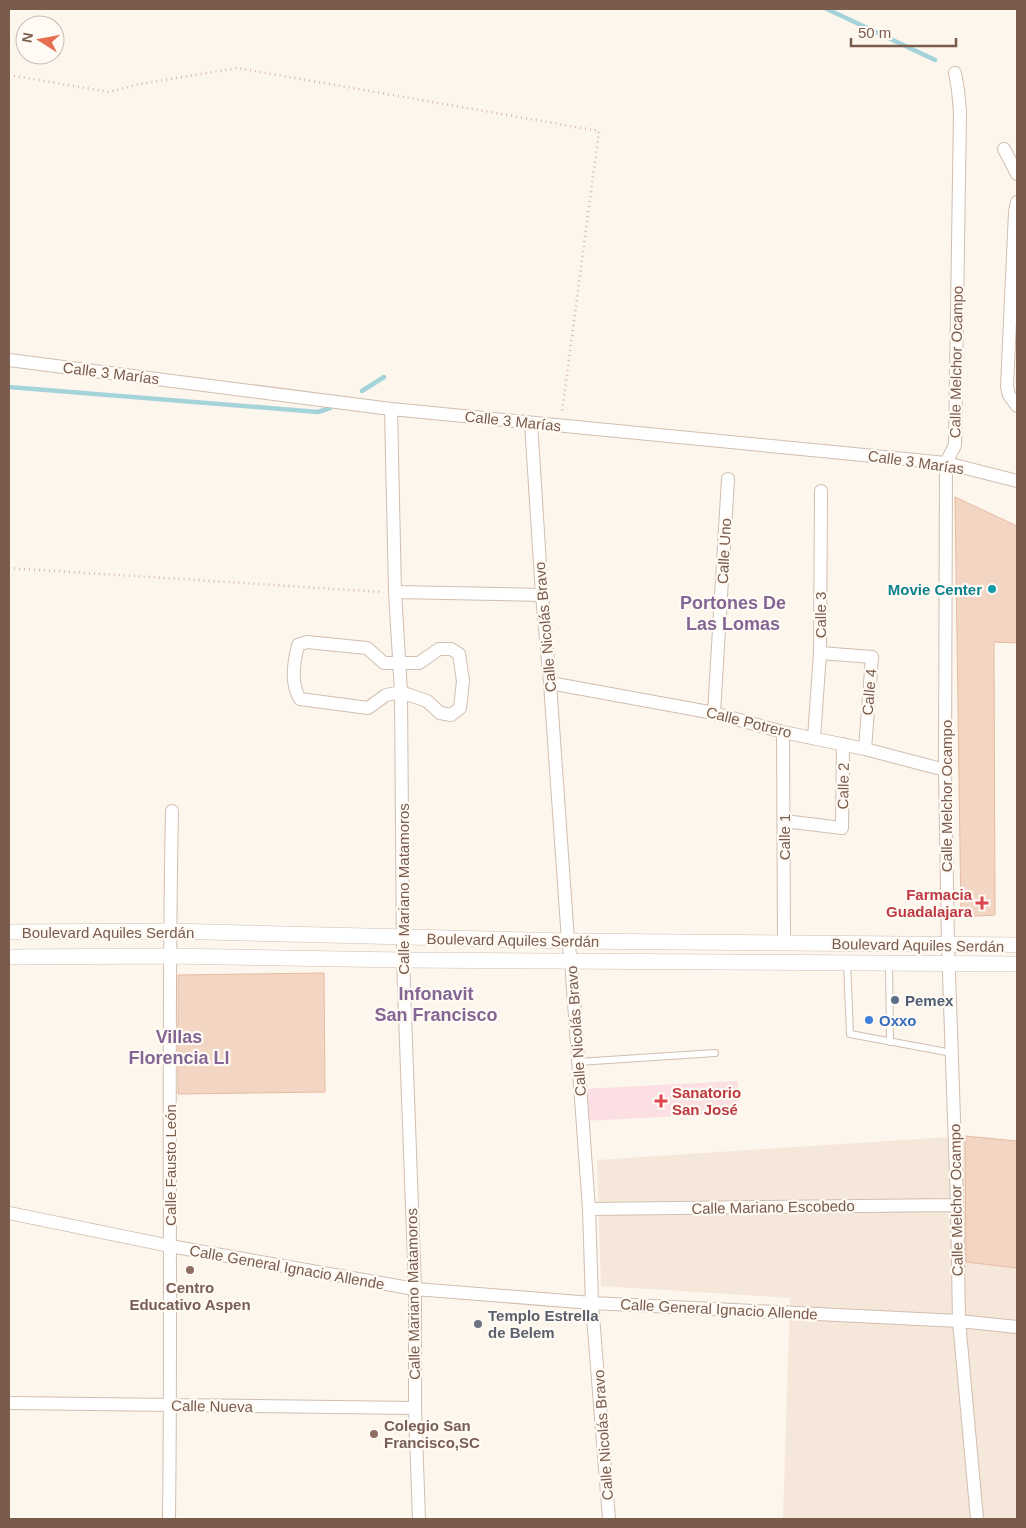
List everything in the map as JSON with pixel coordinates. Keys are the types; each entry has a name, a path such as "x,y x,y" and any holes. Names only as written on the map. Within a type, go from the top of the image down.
{"street":[{"name":"Calle Melchor Ocampo","path":"955,73 960,112 955,445 946,463 945,770 959,1321 976,1519"},
{"path":"1004,149 1017,174"},
{"path":"1017,202 1015,212 1014,292 1007,387 1009,396 1017,406"},
{"name":"Calle 3 Marías","path":"9,360 391,409 946,463 1017,481"},
{"name":"Calle Mariano Matamoros","path":"391,409 395,592 401,692 403,960 415,1289 415,1408 419,1519"},
{"name":"Calle Nicolás Bravo","path":"531,423 542,595 589,1209 592,1303 609,1519"},
{"name":"Calle Uno","path":"714,713 728,479"},
{"name":"Calle 3","path":"814,738 820,654 821,491"},
{"path":"395,592 542,595"},
{"path":"307,642 367,648 384,663 400,664 419,663 439,649 451,649 460,654 463,681 460,708 451,715 440,713 427,701 401,692 386,695 368,708 300,699 294,690 295,658 298,645 307,642"},
{"name":"Calle 4","path":"820,654 872,657 865,749"},
{"name":"Calle Potrero","path":"550,683 714,713 783,732 865,749 945,770"},
{"name":"Calle 1","path":"783,732 784,943"},
{"name":"Calle 2","path":"784,821 842,828 843,744"},
{"name":"Calle Fausto León","path":"169,1519 171,1405 169,931 172,811"},
{"name":"Boulevard Aquiles Serdán","path":"9,932 169,931 568,941 1017,946"},
{"name":"Boulevard Aquiles Serdán","path":"9,957 170,956 403,960 1017,964"},
{"name":"Calle Mariano Escobedo","path":"589,1209 957,1205"},
{"name":"Calle General Ignacio Allende","path":"9,1213 170,1246 415,1289 592,1303 959,1321 1017,1327"},
{"name":"Calle Nueva","path":"9,1403 415,1408"}],"lane":[{"path":"847,963 850,1034 952,1053"},
{"path":"889,963 890,1042"},
{"path":"578,1062 715,1053"}],"path":[{"path":"9,75 109,92 140,84 237,68 599,130 560,426"},
{"path":"9,568 395,592"}],"shaded area":[{"name":"Sanatorio San José","path":"738,1081 739,1113 584,1121 582,1089"},
{"path":"965,1136 966,1262 1017,1268 1017,1519 783,1519 790,1298 601,1286 597,1160"}],"building":[{"path":"955,497 1017,526 1017,643 994,642 995,915 961,917"},
{"path":"324,973 325,1092 178,1094 178,975"},
{"path":"965,1136 1017,1141 1017,1268 966,1262"}],"waterway":[{"path":"827,9 935,60"},
{"path":"362,391 384,377"},
{"path":"9,387 318,412 330,408"}],"place":[{"name":"Movie Center","path":"992,589"},
{"name":"Farmacia Guadalajara","path":"982,903"},
{"name":"Pemex","path":"895,1000"},
{"name":"Oxxo","path":"869,1020"},
{"name":"Sanatorio San José","path":"661,1101"},
{"name":"Centro Educativo Aspen","path":"190,1270"},
{"name":"Templo Estrella de Belem","path":"478,1324"},
{"name":"Colegio San Francisco,SC","path":"374,1434"}],"district":[{"name":"Portones De Las Lomas","path":"733,613"},
{"name":"Infonavit San Francisco","path":"436,1004"},
{"name":"Villas Florencia Ll","path":"179,1047"}]}
